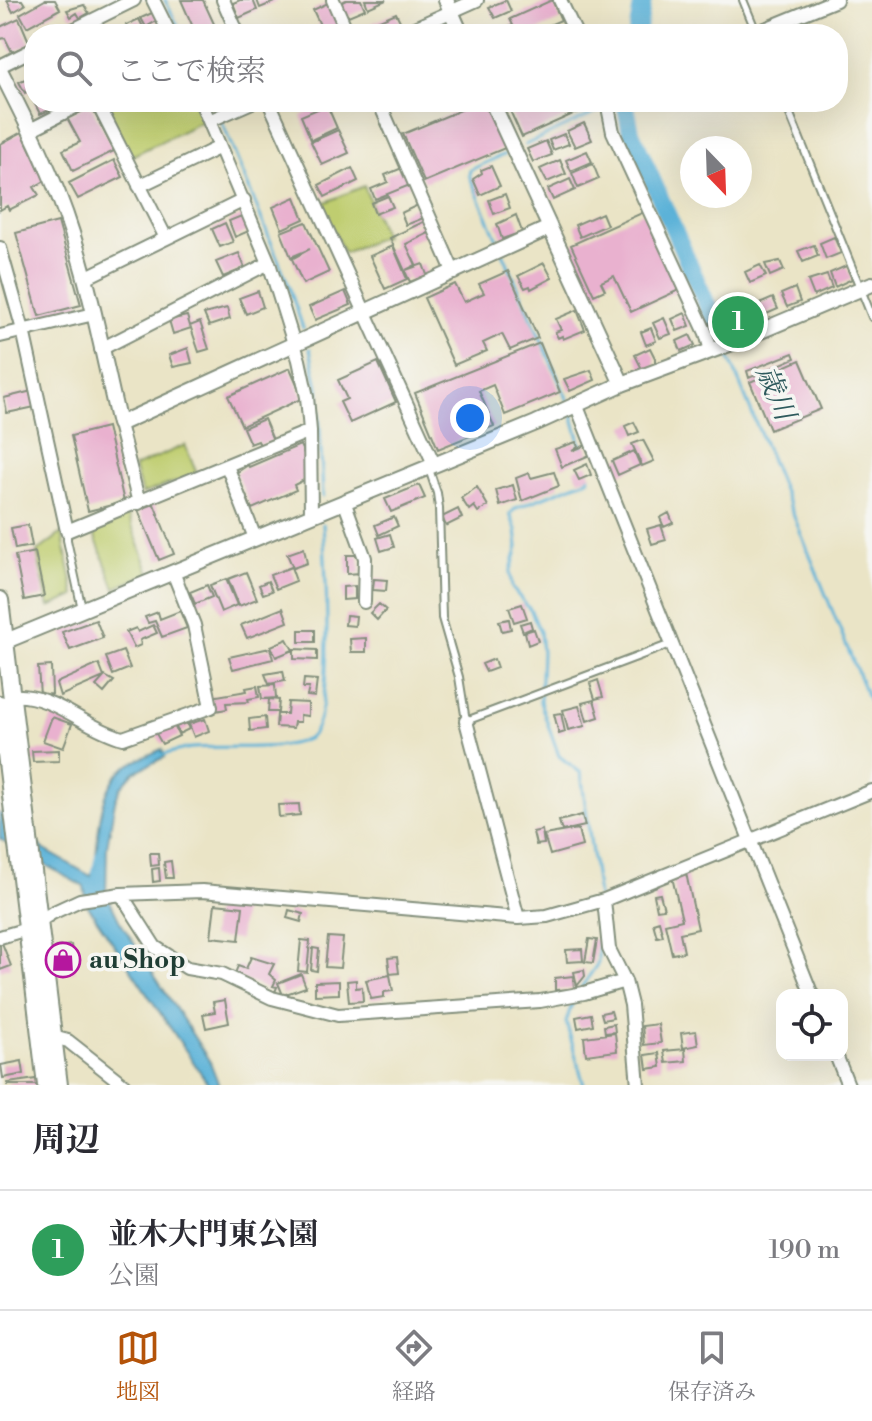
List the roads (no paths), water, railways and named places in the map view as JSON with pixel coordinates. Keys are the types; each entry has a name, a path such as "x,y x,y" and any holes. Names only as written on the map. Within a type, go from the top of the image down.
{"main road":[{"path":"0,600 6,700 25,864 59,1085"},
{"path":"33,925 46,1085"}],"street":[{"path":"85,24 134,0"},
{"path":"153,0 165,24"},
{"path":"223,0 234,24"},
{"path":"333,0 344,24"},
{"path":"418,24 448,6 477,0"},
{"path":"560,0 571,24"},
{"path":"780,24 836,0"},
{"path":"24,55 0,68 57,192 85,278 139,503"},
{"path":"30,130 65,112"},
{"path":"102,112 166,238"},
{"path":"207,112 269,263 295,344 307,397 311,515"},
{"path":"212,120 229,112"},
{"path":"274,112 431,466"},
{"path":"383,112 454,273"},
{"path":"497,112 622,384"},
{"path":"609,112 613,132 706,333 721,347"},
{"path":"139,186 220,147"},
{"path":"85,278 244,200"},
{"path":"119,424 549,228"},
{"path":"0,248 23,330 67,531 310,431"},
{"path":"101,349 269,263"},
{"path":"3,642 622,384 721,347 866,286"},
{"path":"0,336 94,314"},
{"path":"576,404 810,989"},
{"path":"227,466 255,538"},
{"path":"344,501 365,558 364,602"},
{"path":"6,700 34,696 108,734 123,738 211,707 194,625 173,572"},
{"path":"466,721 518,918"},
{"path":"0,937 86,899 202,891 518,918 547,916 604,900 872,791"},
{"path":"116,895 155,947 187,968 222,974 272,998 338,1015 528,1002 584,993 625,981"},
{"path":"604,900 609,949 625,981 631,1005 638,1085"},
{"path":"53,1037 68,1041 124,1085"},
{"path":"838,1061 848,1085"}],"lane":[{"path":"743,0 752,24"},
{"path":"789,112 866,286 872,317"},
{"path":"431,466 439,508 442,618 459,677 466,721 671,644"},
{"path":"67,531 82,609"}],"water":[{"path":"162,749 165,757 134,772 121,787 115,801 107,846 106,893 119,920 210,1062 219,1085 209,1085 88,906 84,887 0,839 0,813 45,850 91,876 95,868 104,803 114,779 131,764"}],"waterway":[{"path":"165,0 177,24"},
{"name":"歳川","path":"639,24 643,0"},
{"path":"525,145 596,112"},
{"name":"歳川","path":"627,112 631,132 719,332"},
{"path":"221,120 303,328"},
{"path":"500,246 469,175 470,170 505,154"},
{"path":"503,253 569,403"},
{"name":"歳川","path":"719,332 723,341"},
{"path":"310,349 318,387 323,496"},
{"name":"歳川","path":"727,352 872,708"},
{"path":"571,410 582,449"},
{"path":"588,472 589,479 516,508 510,514 518,547 510,573 512,588 531,611 540,632 540,702 559,756 581,773 598,897"},
{"path":"162,755 192,748 296,743 307,739 316,727 326,674 327,603 323,524"},
{"path":"93,873 97,853"},
{"path":"581,988 598,963 599,908"},
{"path":"573,1001 566,1022 584,1085"}],"place":[{"name":"並木大門東公園","path":"738,322"},
{"name":"au Shop","path":"63,960"}]}
